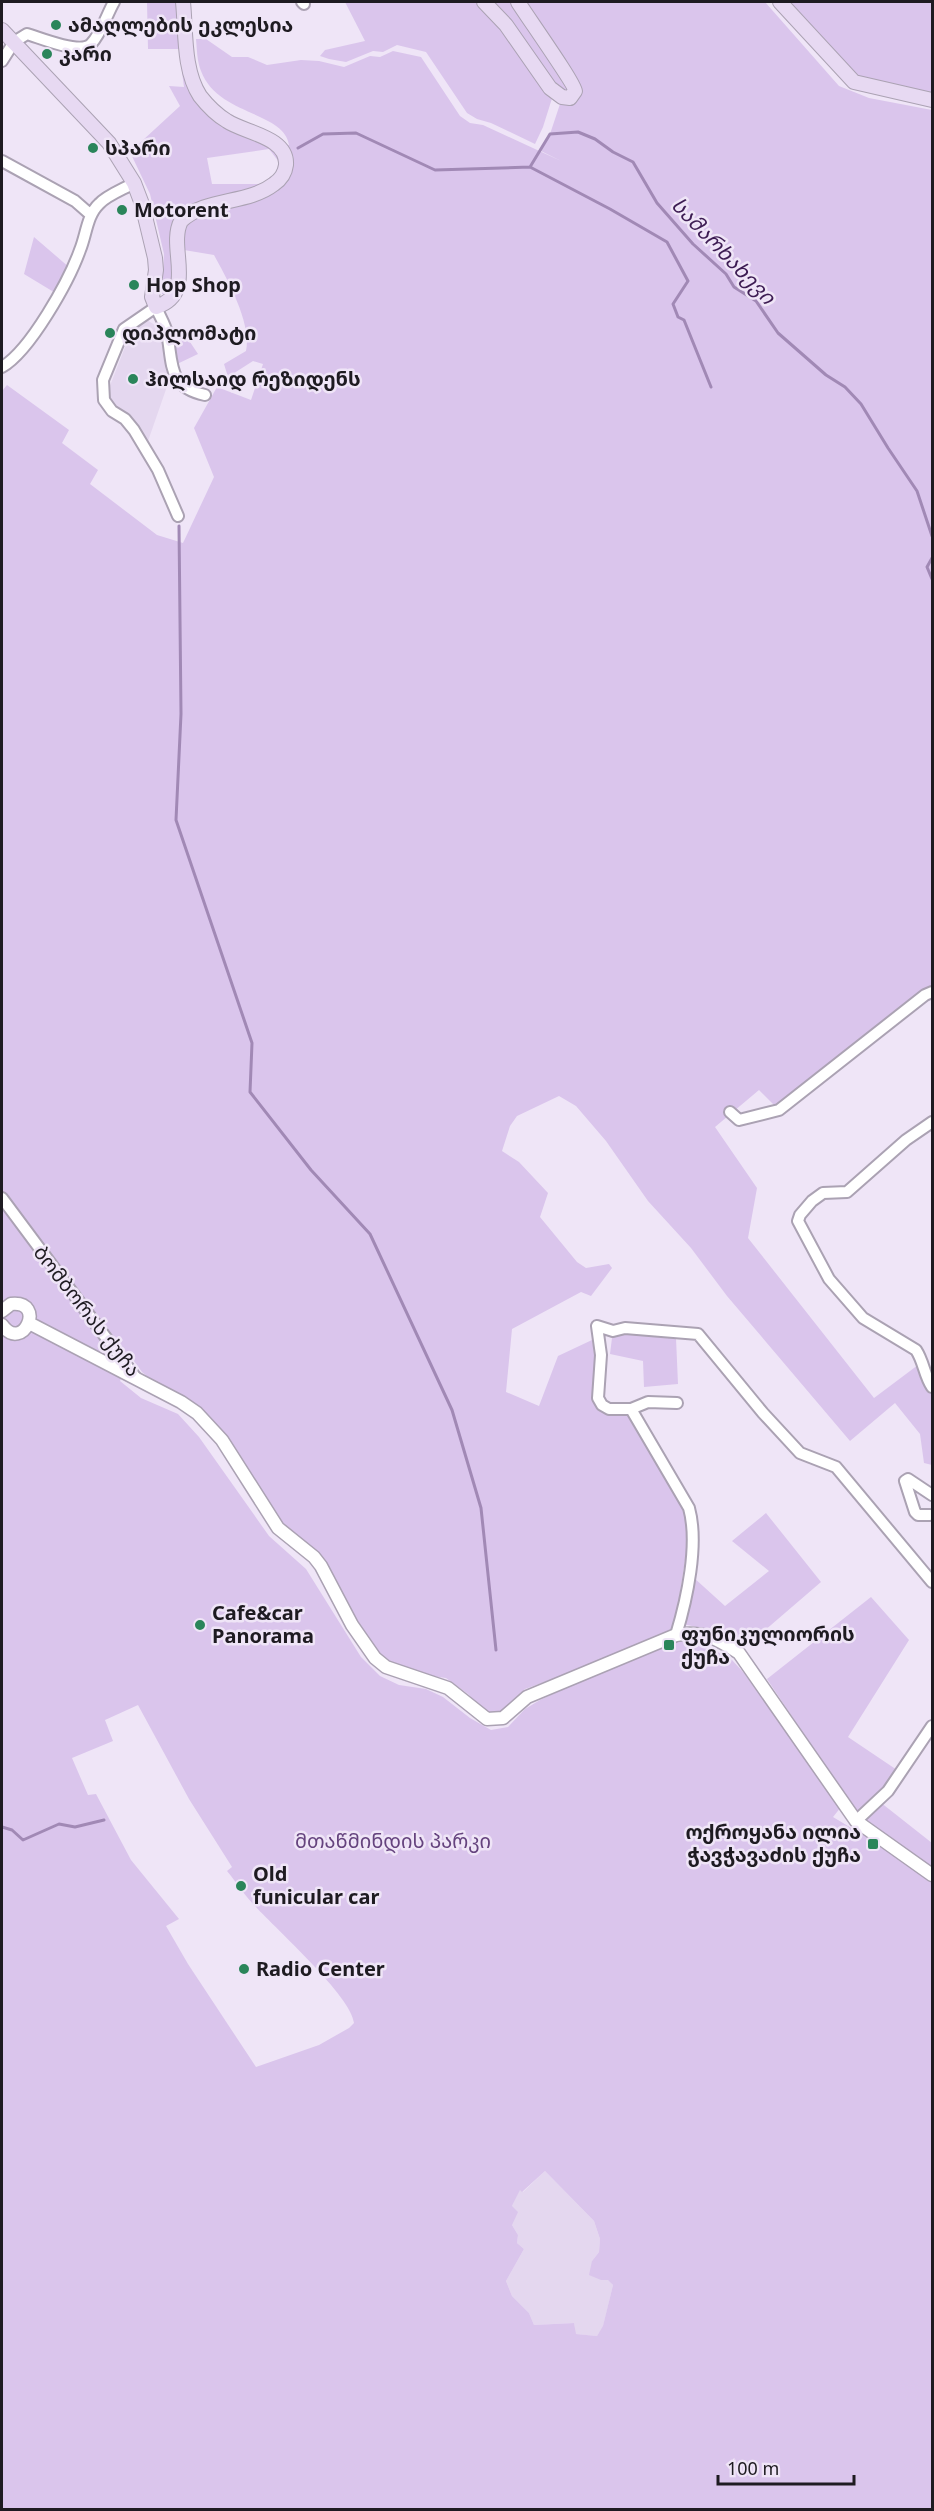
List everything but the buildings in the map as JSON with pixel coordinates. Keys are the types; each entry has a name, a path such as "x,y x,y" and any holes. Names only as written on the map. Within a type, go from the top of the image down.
{"main road":[{"path":"2,30 110,143 134,183 142,204 155,258 156,270 152,297 156,307 172,298 178,284 180,261 177,238 181,221 197,210 246,198 265,190 279,180 286,163 283,151 274,143 227,122 199,94 190,69 183,2"},
{"path":"484,2 506,25 550,88 562,97 570,98 575,91 574,85 518,2"},
{"path":"780,2 854,82 933,100"}],"street":[{"path":"2,61 14,42 27,34 75,48 86,48 92,43 114,2"},
{"path":"2,161 75,201 91,215"},
{"path":"2,367 24,347 61,291 74,268 91,215 99,203 134,183"},
{"path":"178,516 158,470 134,430 125,419 112,411 104,400 103,380 124,329 156,307 167,333 173,374 194,393 205,395"},
{"path":"729,1112 739,1120 779,1110 821,1074 843,1061 925,995 933,992"},
{"path":"933,1122 906,1140 847,1192 823,1193 812,1201 798,1221 830,1279 863,1318 916,1350 921,1357 926,1378 933,1387"},
{"name":"ბომბორას ქუჩა","path":"2,1198 136,1378 181,1402 211,1425 278,1528 314,1557 321,1566 352,1625 375,1658 386,1667 448,1688 487,1719 503,1718 527,1696 676,1635 692,1632 716,1637 738,1653 856,1821 933,1875"},
{"path":"2,1311 11,1304 20,1304 27,1310 29,1323 23,1331 14,1333 5,1330 2,1325"},
{"path":"29,1323 136,1378"},
{"path":"677,1403 648,1402 631,1410 609,1409 599,1401 601,1355 598,1324 613,1331 625,1328 698,1334 800,1454 836,1467 933,1582"},
{"path":"631,1410 689,1508 693,1524 687,1591 676,1635"},
{"path":"930,1515 918,1515 915,1512 905,1481 908,1479 933,1495"},
{"path":"856,1821 888,1791 933,1726"}],"shaded area":[{"path":"147,320 161,329 171,375 147,444 137,424 117,410 106,396 132,329"},
{"path":"545,2171 594,2221 600,2239 599,2252 592,2261 613,2285 603,2327 597,2336 575,2334 574,2323 534,2325 529,2313 512,2296 506,2281 524,2249 517,2243 518,2235 512,2225 512,2206 520,2189 523,2192"}],"green space":[{"name":"მთაწმინდის პარკი","path":"147,2 183,2 187,35 204,100 279,146 289,145 284,134 276,125 221,97 209,86 201,71 196,39 206,39 232,57 248,57 267,65 301,60 319,61 344,67 370,56 380,57 393,51 421,57 460,116 470,123 483,125 561,161 541,151 550,134 562,98 554,92 535,144 467,113 426,52 397,45 383,52 373,51 346,62 320,56 325,50 365,41 345,2 765,2 839,86 869,98 932,110 932,992 779,1110 759,1090 715,1127 757,1188 748,1238 874,1398 922,1362 932,1387 932,1465 924,1463 920,1434 895,1403 850,1441 727,1296 691,1248 648,1201 606,1141 576,1106 559,1096 517,1116 510,1126 502,1151 519,1162 548,1193 540,1217 577,1262 586,1268 609,1264 612,1268 591,1296 581,1292 512,1329 506,1392 539,1406 558,1356 592,1340 595,1406 606,1413 628,1413 687,1512 690,1528 674,1631 525,1689 501,1711 491,1713 481,1709 468,1694 446,1678 419,1674 386,1661 372,1649 333,1575 320,1557 282,1527 231,1448 142,1372 131,1357 120,1381 141,1398 178,1414 199,1437 269,1536 306,1569 361,1657 380,1676 399,1685 426,1689 443,1697 470,1718 491,1730 508,1727 525,1709 540,1700 654,1647 681,1640 709,1647 732,1660 744,1673 841,1807 833,1817 865,1833 932,1881 932,2509 2,2509 2,391 7,385 69,430 62,443 98,470 90,484 157,535 183,543 214,477 194,428 217,387 251,400 263,364 253,361 228,377 224,364 246,351 247,340 237,302 214,255 172,248 176,274 169,294 162,294 164,254 150,194 130,152 180,106 169,86 184,87 179,49 148,49","holes":["269,149 279,162 275,178 263,184 212,184 207,158","138,1705 189,1799 232,1867 227,1871 252,1903 312,1963 341,1997 354,2023 349,2028 319,2045 256,2067 188,1964 166,1926 179,1919 131,1860 96,1794 88,1795 72,1758 113,1741 105,1720","545,2171 594,2221 600,2239 599,2252 592,2261 589,2275 608,2280 613,2285 603,2326 597,2336 576,2334 574,2323 534,2325 529,2313 512,2296 506,2281 524,2249 517,2243 518,2235 512,2225 518,2212 512,2206 520,2190 522,2192"]},
{"path":"785,2 932,2 932,96 858,79"},
{"path":"34,237 70,268 57,294 24,274"},
{"path":"172,337 190,342 198,354 175,365"},
{"path":"626,1332 676,1338 678,1384 644,1387 643,1361 610,1354 612,1338"},
{"path":"766,1513 821,1582 743,1649 719,1632 683,1624 693,1577 725,1606 769,1571 732,1541"},
{"path":"871,1597 909,1640 848,1737 897,1770 885,1790 859,1812 855,1811 767,1679"},
{"path":"880,1802 932,1843 932,1867 862,1822"}],"waterway":[{"name":"სამარხახევი","path":"298,148 323,134 356,133 435,170 530,167 550,134 578,132 595,139 613,152 633,162 657,203 693,244 726,274 734,287 756,301 778,333 826,375 845,387 861,404 917,491 932,536"},
{"path":"530,167 667,242 688,281 673,304 678,317 684,320 711,387"},
{"path":"179,526 181,714 176,820 252,1043 250,1092 311,1170 370,1234 452,1410 481,1508 496,1650"},
{"name":"სამარხახევი","path":"932,558 927,567 932,579"},
{"path":"2,1827 12,1830 23,1840 59,1824 75,1827 104,1820"}],"place":[{"name":"ამაღლების ეკლესია","path":"56,25"},
{"name":"კარი","path":"47,54"},
{"name":"სპარი","path":"93,148"},
{"name":"Motorent","path":"122,210"},
{"name":"Hop Shop","path":"134,285"},
{"name":"დიპლომატი","path":"110,333"},
{"name":"ჰილსაიდ რეზიდენს","path":"133,379"},
{"name":"Cafe&car Panorama","path":"200,1625"},
{"name":"ფუნიკულიორის ქუჩა","path":"669,1645"},
{"name":"ოქროყანა ილია ჭავჭავაძის ქუჩა","path":"873,1844"},
{"name":"Old funicular car","path":"241,1886"},
{"name":"Radio Center","path":"244,1969"}]}
